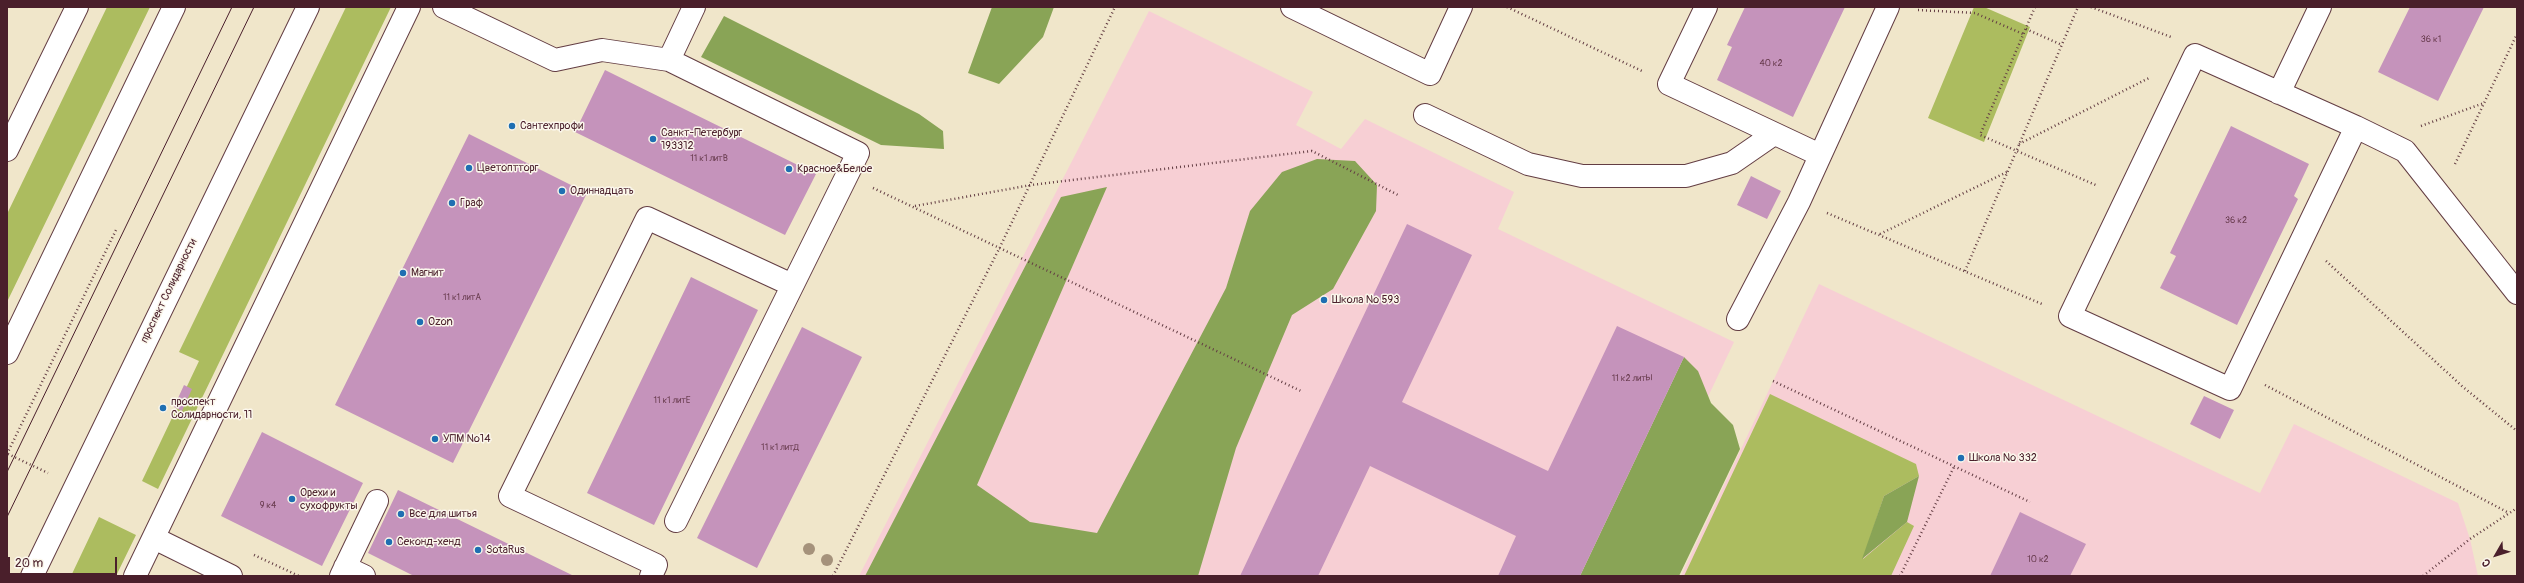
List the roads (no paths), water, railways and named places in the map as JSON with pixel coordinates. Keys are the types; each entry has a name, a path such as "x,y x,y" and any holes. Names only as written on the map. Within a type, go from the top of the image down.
{"main road":[{"path":"7,150 77,7"},
{"path":"7,353 174,7"},
{"name":"проспект Солидарности","path":"32,576 308,7"},
{"path":"135,576 409,7"},
{"path":"444,7 555,60 602,50 669,60 858,153 676,521"},
{"path":"669,60 694,7"},
{"path":"1292,7 1430,74 1461,7"},
{"path":"1706,7 1670,84 1820,155"},
{"path":"2279,93 2320,7"},
{"path":"1738,319 1799,202 1888,8"},
{"path":"2356,127 2230,389 2070,316 2196,55 2356,127 2405,151 2517,293"},
{"path":"1425,115 1528,164 1582,176 1686,176 1732,163 1774,134"},
{"path":"651,576 656,565 510,496 647,218 792,285"},
{"path":"350,573 377,501"},
{"path":"154,538 231,576"}],"tram line":[{"path":"7,472 232,7"},
{"path":"7,517 254,7"}],"place":[{"name":"Сантехпрофи","path":"512,126"},
{"name":"Санкт-Петербург 193312","path":"653,139"},
{"name":"Цветоптторг","path":"469,168"},
{"name":"Красное&Белое","path":"789,169"},
{"name":"Одиннадцать","path":"562,191"},
{"name":"Граф","path":"452,203"},
{"name":"Магнит","path":"403,273"},
{"name":"Школа № 593","path":"1324,300"},
{"name":"Ozon","path":"420,322"},
{"name":"проспект Солидарности, 11","path":"163,408"},
{"name":"УПМ №14","path":"435,439"},
{"name":"Школа № 332","path":"1961,458"},
{"name":"Орехи и сухофрукты","path":"292,499"},
{"name":"Все для шитья","path":"401,514"},
{"name":"Секонд-хенд","path":"389,542"},
{"name":"SotaRus","path":"478,550"}]}
